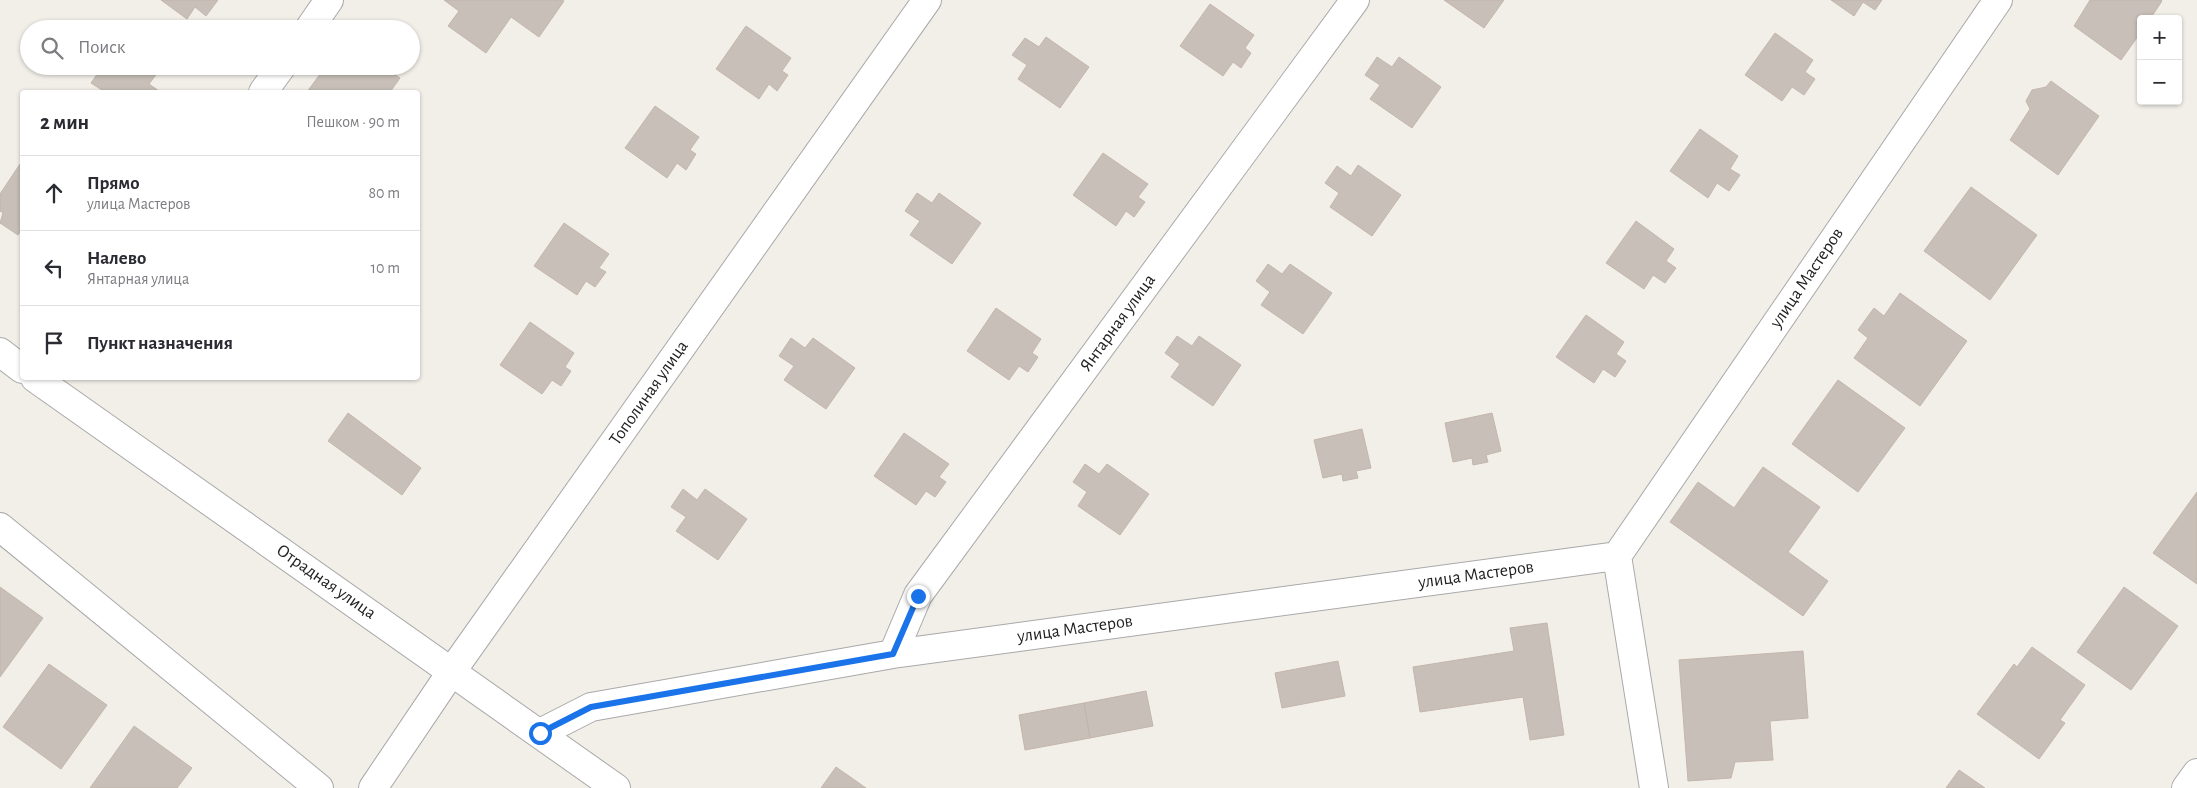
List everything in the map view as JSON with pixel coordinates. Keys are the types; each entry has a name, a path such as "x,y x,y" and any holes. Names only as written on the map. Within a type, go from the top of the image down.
{"street":[{"path":"315,20 329,0"},
{"name":"Тополиная улица","path":"373,788 452,671 927,0"},
{"name":"Янтарная улица","path":"893,654 918,596 1355,0"},
{"name":"улица Мастеров","path":"540,733 591,707 893,654 1617,556 1998,0"},
{"path":"264,90 275,75"},
{"path":"0,352 20,367"},
{"name":"Отрадная улица","path":"48,381 616,788"},
{"path":"0,527 319,788"},
{"path":"1617,556 1654,788"},
{"path":"2186,788 2197,773"}],"building":[{"path":"161,0 218,0 206,16 195,7 187,19"},
{"path":"444,0 564,1 539,37 511,17 486,53 448,26 459,11"},
{"path":"1444,0 1504,0 1484,28"},
{"path":"1831,0 1882,0 1875,10 1863,2 1854,16"},
{"path":"2090,0 2162,1 2153,15 2137,15 2137,38 2121,60 2074,26"},
{"path":"1210,4 1254,35 1245,48 1251,53 1241,68 1233,62 1223,76 1180,46"},
{"path":"746,26 791,58 782,71 788,75 777,91 769,84 759,99 716,69"},
{"path":"1775,33 1813,60 1805,72 1815,79 1804,95 1792,87 1782,101 1745,75"},
{"path":"1046,37 1089,67 1060,108 1018,79 1027,65 1012,55 1025,38 1039,47"},
{"path":"1377,57 1392,67 1399,57 1441,87 1412,128 1370,99 1380,85 1365,75"},
{"path":"97,75 156,75 149,84 158,90 102,90 91,83"},
{"path":"319,75 396,75 400,78 391,90 308,90"},
{"path":"2051,81 2099,116 2058,175 2010,140 2030,109 2026,101 2032,90 2046,87"},
{"path":"655,106 699,137 690,150 696,154 686,170 677,163 667,178 625,148"},
{"path":"1700,129 1738,156 1730,169 1740,175 1729,191 1717,183 1708,198 1670,171"},
{"path":"1103,153 1148,184 1138,197 1145,202 1134,217 1126,211 1116,226 1073,195"},
{"path":"20,164 20,232 18,235 0,223 3,213 0,211 0,194"},
{"path":"1358,165 1401,195 1372,236 1330,207 1339,193 1325,183 1337,166 1351,176"},
{"path":"1971,187 2037,235 1990,300 1924,251"},
{"path":"917,193 932,203 939,193 981,223 952,264 910,235 920,221 905,211"},
{"path":"1636,221 1674,249 1666,261 1676,268 1665,283 1653,275 1644,289 1606,263"},
{"path":"564,223 609,254 599,268 606,272 595,287 586,281 577,295 534,266"},
{"path":"1268,264 1282,274 1290,264 1332,293 1303,334 1261,305 1270,292 1256,281"},
{"path":"1900,293 1967,341 1920,406 1854,358 1868,338 1858,330 1874,308 1884,316"},
{"path":"996,308 1041,339 1032,353 1038,357 1028,372 1019,366 1009,380 967,351"},
{"path":"1586,315 1624,342 1616,354 1626,361 1615,377 1603,369 1594,383 1556,357"},
{"path":"530,322 574,353 565,367 571,371 561,386 552,380 542,394 500,365"},
{"path":"1177,336 1192,346 1199,336 1241,365 1213,406 1171,377 1180,364 1165,353"},
{"path":"791,338 805,348 813,338 855,368 826,409 784,380 794,366 779,356"},
{"path":"1838,380 1905,428 1858,492 1792,444"},
{"path":"348,413 421,468 402,495 328,441"},
{"path":"1492,413 1501,451 1486,455 1488,462 1473,465 1472,458 1453,462 1445,423"},
{"path":"1362,429 1371,468 1356,471 1358,478 1343,481 1342,474 1323,478 1314,440"},
{"path":"904,433 949,464 939,477 946,482 935,497 926,491 916,505 874,476"},
{"path":"1085,464 1099,474 1107,464 1149,494 1120,535 1078,506 1087,492 1073,482"},
{"path":"1763,467 1820,507 1788,552 1828,581 1803,616 1670,522 1698,482 1734,508"},
{"path":"683,489 697,500 705,489 747,519 718,560 676,531 686,517 671,507"},
{"path":"2197,492 2197,584 2153,553"},
{"path":"0,587 43,618 0,677"},
{"path":"2124,587 2178,626 2131,690 2077,652"},
{"path":"1547,623 1564,735 1530,740 1523,697 1420,712 1413,667 1514,651 1510,628"},
{"path":"2032,647 2085,685 2060,720 2065,723 2039,759 1977,714 2014,664 2017,667"},
{"path":"1803,651 1808,718 1770,721 1773,760 1735,762 1731,778 1688,781 1679,660"},
{"path":"1338,661 1345,696 1282,708 1275,673"},
{"path":"49,664 107,705 61,769 3,727"},
{"path":"1146,691 1153,726 1090,738 1084,703"},
{"path":"1084,703 1090,738 1025,750 1019,715"},
{"path":"134,726 192,768 177,788 90,788"},
{"path":"836,767 866,788 821,788"},
{"path":"1959,770 1985,788 1946,788"}],"route":[{"path":"540,733 591,707 893,654 918,596"}]}
